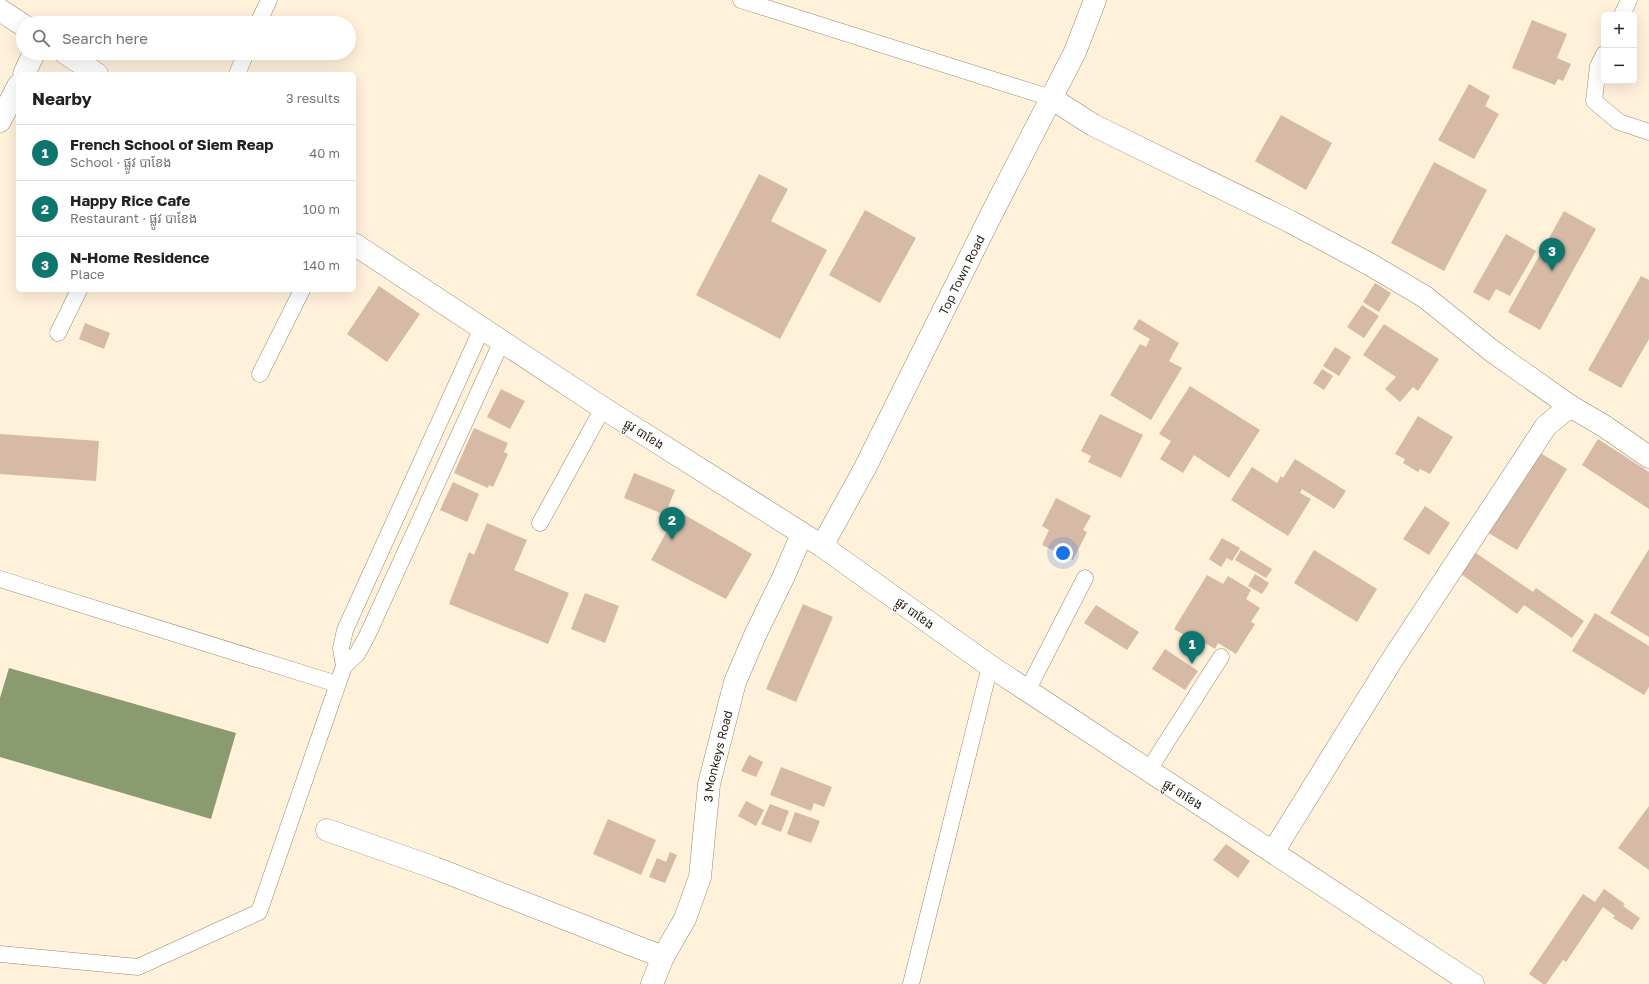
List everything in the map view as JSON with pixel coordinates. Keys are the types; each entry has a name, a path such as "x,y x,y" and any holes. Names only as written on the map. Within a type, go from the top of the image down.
{"street":[{"name":"Top Town Road","path":"822,546 865,468 990,215 1075,52 1094,0"},
{"path":"0,10 16,20"},
{"path":"25,72 31,60"},
{"path":"76,60 94,72"},
{"path":"0,121 16,90"},
{"path":"1051,98 1093,125 1289,221 1371,265 1425,297 1492,351 1570,406 1604,426 1649,457"},
{"name":"ផ្លូវ បាខែង","path":"356,245 603,408 822,546 1027,691 1473,984"},
{"path":"1273,852 1390,663 1546,426 1570,406"},
{"name":"3 Monkeys Road","path":"652,984 663,957 685,919 700,877 709,784 735,682 802,534"},
{"path":"327,830 435,868 663,957"}],"lane":[{"path":"261,16 268,0"},
{"path":"741,0 1051,98"},
{"path":"1623,12 1629,0"},
{"path":"238,72 243,60"},
{"path":"1601,60 1598,66 1594,101 1619,122 1649,132"},
{"path":"58,333 78,292"},
{"path":"260,374 301,292"},
{"path":"344,666 341,648 345,630 482,328"},
{"path":"0,954 138,967 259,912 344,666 357,654 368,636 502,341"},
{"path":"540,523 603,408"},
{"path":"1027,691 1084,578"},
{"path":"0,579 337,684"},
{"path":"1148,771 1221,657"},
{"path":"911,984 990,666"}],"shaded area":[{"path":"9,668 236,733 211,819 0,757 0,698"}],"building":[{"path":"1532,20 1567,34 1557,58 1571,64 1563,81 1558,79 1555,85 1512,68"},
{"path":"1469,84 1490,96 1485,106 1499,114 1474,159 1438,140"},
{"path":"1281,115 1332,143 1306,190 1255,161"},
{"path":"1434,162 1487,190 1444,271 1391,243"},
{"path":"759,174 788,189 771,221 827,250 780,339 696,295"},
{"path":"865,210 916,238 880,303 829,275"},
{"path":"1564,211 1596,229 1540,330 1508,312"},
{"path":"1506,234 1536,251 1510,296 1496,289 1489,301 1473,292"},
{"path":"1641,276 1649,280 1649,339 1621,388 1588,370"},
{"path":"1375,283 1391,293 1379,312 1363,302"},
{"path":"379,286 420,314 387,362 347,334"},
{"path":"1362,305 1379,316 1364,338 1347,327"},
{"path":"1139,319 1179,343 1169,361 1182,368 1151,420 1110,395 1140,344 1146,347 1150,339 1133,329"},
{"path":"85,323 110,333 104,349 79,339"},
{"path":"1384,324 1439,359 1418,391 1413,387 1400,402 1385,389 1396,377 1363,355"},
{"path":"1335,347 1351,357 1339,376 1323,366"},
{"path":"1322,369 1333,376 1324,390 1313,383"},
{"path":"1190,386 1260,430 1229,478 1194,455 1183,473 1160,459 1171,441 1159,434"},
{"path":"501,389 525,401 510,429 487,417"},
{"path":"1100,414 1143,435 1121,478 1088,462 1091,456 1081,451"},
{"path":"1418,416 1453,437 1430,474 1420,469 1418,472 1403,463 1405,459 1395,454"},
{"path":"474,428 508,443 504,452 508,454 493,487 489,485 488,488 454,473"},
{"path":"0,434 99,441 96,481 0,474"},
{"path":"1598,439 1649,472 1649,509 1582,465"},
{"path":"1537,451 1567,469 1517,550 1487,532"},
{"path":"1295,459 1346,491 1334,509 1302,489 1300,493 1311,499 1288,536 1231,500 1252,467 1277,483 1281,476 1283,478"},
{"path":"634,473 675,490 665,515 624,498"},
{"path":"453,482 479,494 467,522 440,510"},
{"path":"1056,498 1091,516 1083,530 1087,532 1073,560 1042,545 1049,530 1042,526"},
{"path":"1425,506 1450,523 1429,555 1403,539"},
{"path":"678,511 752,554 726,599 651,560"},
{"path":"487,523 527,540 514,570 569,593 548,644 449,604 469,552 474,555"},
{"path":"1222,538 1240,548 1232,561 1227,558 1221,567 1209,559"},
{"path":"1649,549 1649,637 1610,613"},
{"path":"1241,550 1272,569 1266,578 1235,560"},
{"path":"1314,550 1377,589 1357,622 1294,583"},
{"path":"1476,553 1533,592 1536,588 1584,621 1572,638 1524,605 1517,614 1461,574"},
{"path":"1255,574 1269,583 1262,594 1248,586"},
{"path":"1207,575 1223,584 1228,576 1251,590 1246,599 1260,608 1251,622 1255,624 1236,654 1218,643 1215,649 1198,639 1196,642 1174,629"},
{"path":"585,593 619,606 605,643 571,629"},
{"path":"803,604 833,617 796,702 766,689"},
{"path":"1096,605 1139,632 1127,650 1084,623"},
{"path":"1595,613 1649,646 1649,687 1644,695 1572,651"},
{"path":"1165,649 1198,671 1185,690 1152,669"},
{"path":"749,755 763,762 756,777 741,771"},
{"path":"781,767 832,787 824,807 814,803 811,811 770,795"},
{"path":"746,801 764,810 756,826 738,816"},
{"path":"770,804 789,811 781,832 761,824"},
{"path":"1649,806 1649,870 1618,848"},
{"path":"795,812 820,821 811,843 787,834"},
{"path":"608,819 656,840 641,875 593,854"},
{"path":"1226,844 1250,861 1238,878 1213,860"},
{"path":"670,852 677,855 665,883 649,877 657,858 666,862"},
{"path":"1604,889 1625,904 1623,906 1640,918 1632,930 1613,918 1615,916 1603,907 1566,962 1563,960 1546,984 1543,984 1529,974 1583,894 1595,902"}],"place":[{"name":"N-Home Residence","path":"1552,271"},
{"name":"Happy Rice Cafe","path":"672,540"},
{"name":"French School of Siem Reap","path":"1192,664"}]}
